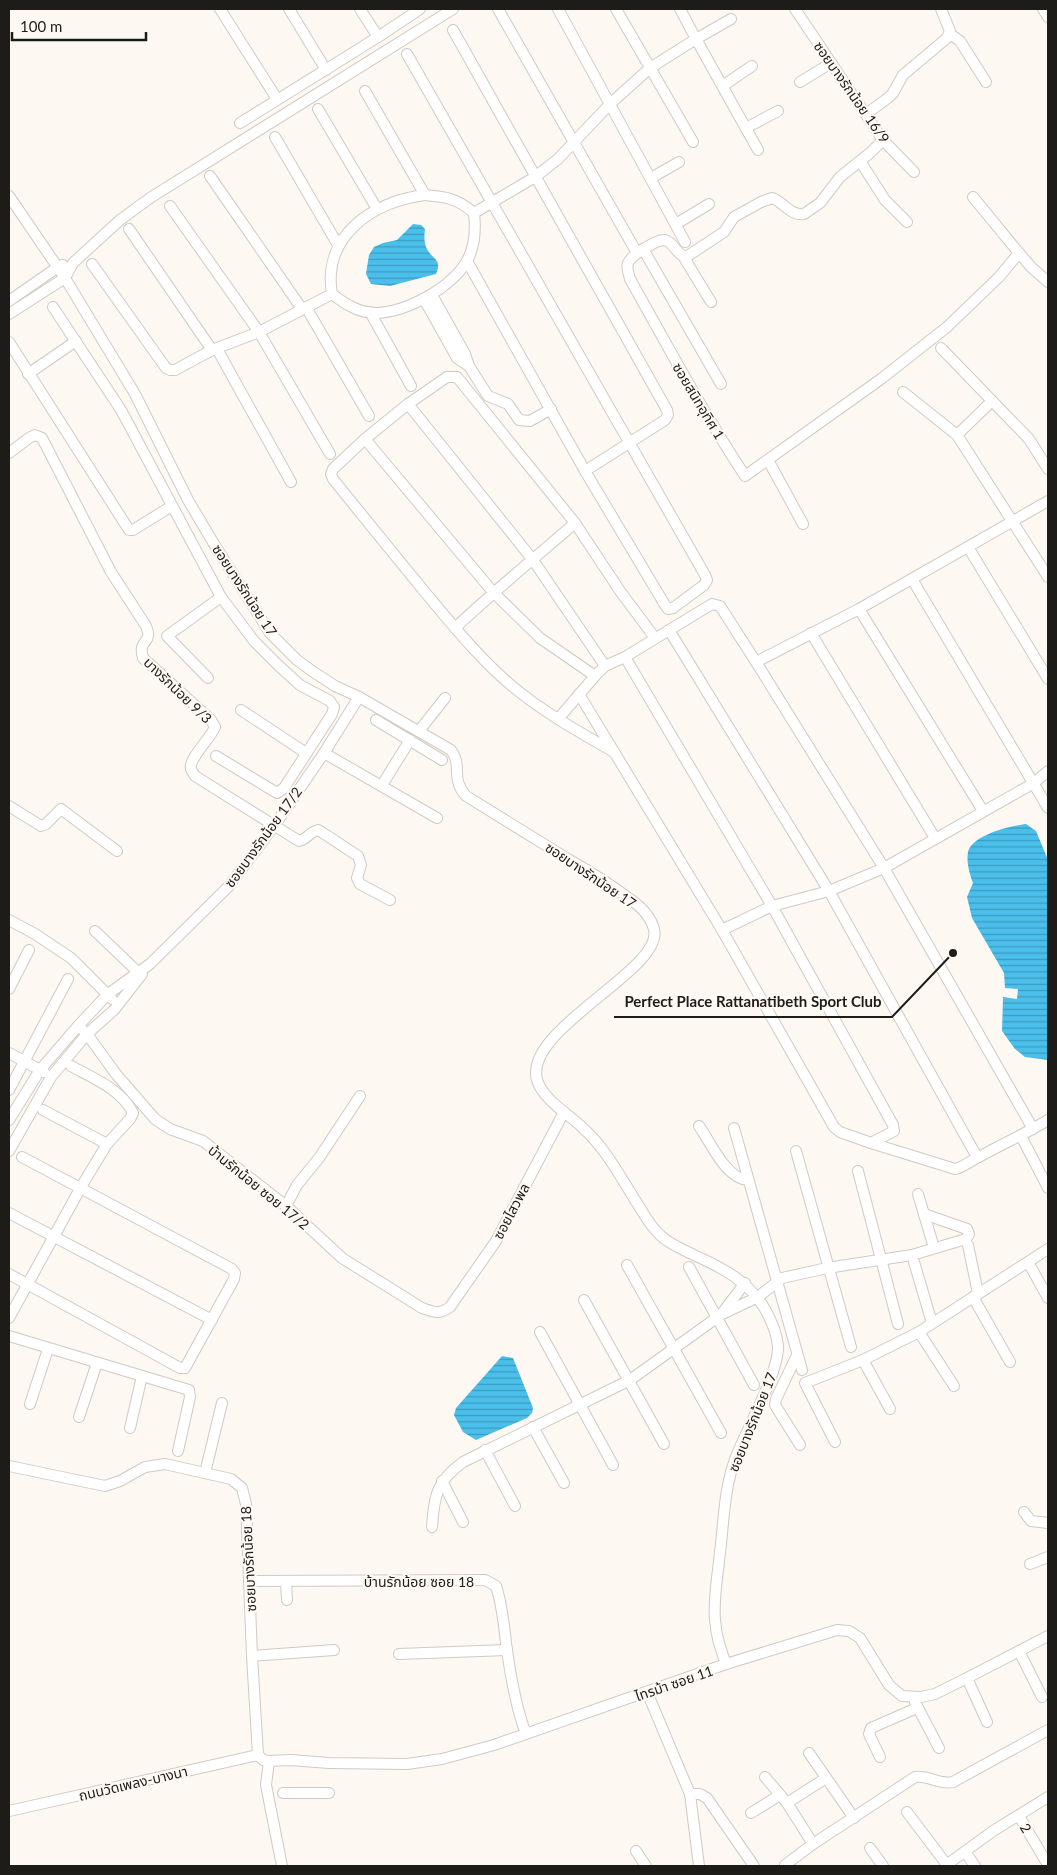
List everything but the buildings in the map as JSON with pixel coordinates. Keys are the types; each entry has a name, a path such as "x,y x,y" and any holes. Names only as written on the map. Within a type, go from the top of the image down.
{"street":[{"path":"220,9 277,100"},
{"path":"289,9 326,70"},
{"path":"360,9 378,37"},
{"path":"240,123 420,9"},
{"path":"9,314 65,278 73,263 120,220 150,198 453,9"},
{"path":"498,9 575,142 721,384"},
{"path":"558,9 652,178 685,242"},
{"path":"616,9 693,142"},
{"path":"680,9 724,85 758,150"},
{"name":"ซอยบางรักน้อย 16/9","path":"795,9 883,140 914,172"},
{"path":"941,9 950,34 960,41 986,82"},
{"path":"1043,9 1048,17"},
{"path":"474,213 535,177 558,159 610,104 650,68 696,38 731,19"},
{"path":"453,30 667,410 668,415 665,420 585,471"},
{"path":"866,114 888,98 903,75 950,34"},
{"path":"407,54 707,580 704,585 673,608 668,609 665,605 585,471 467,261"},
{"path":"800,82 831,62"},
{"path":"724,85 752,66"},
{"path":"365,91 424,195"},
{"path":"318,109 377,209"},
{"path":"746,128 778,111"},
{"path":"275,137 338,245"},
{"path":"683,256 686,257 720,235 734,217 761,202 774,198 794,214 804,214 820,203 840,177 883,140"},
{"path":"860,161 885,200 907,222"},
{"path":"652,178 679,162"},
{"path":"210,176 304,308 369,416"},
{"path":"424,195 454,199 463,204 474,213 474,242 467,261 452,278 428,297 391,311 370,312 356,309 343,303 332,294 329,280 330,266 338,245 345,235 377,209 397,201 424,195"},
{"name":"ซอยบางรักน้อย 17","path":"9,196 58,267 135,394 188,500 270,633 297,660 335,686 359,696 451,750 456,757 459,788 466,796 612,886 646,913 654,927 655,937 649,951 620,980 579,1013 543,1052 537,1069 538,1084 564,1112 586,1130 606,1156 651,1226 662,1238 719,1266 744,1283 758,1297 772,1323 778,1345 777,1363 735,1459 727,1492 714,1607 716,1632 726,1664"},
{"path":"973,197 1031,267 1048,282"},
{"path":"676,224 709,204"},
{"path":"170,206 259,332 330,454"},
{"path":"129,229 214,350 291,482"},
{"path":"640,251 661,240 665,240 683,256 711,302"},
{"name":"ซอยสนิทอุทิศ 1","path":"640,251 628,262 630,279 696,398 745,476 880,379 947,327 999,277 1019,253"},
{"path":"9,301 58,267 73,263"},
{"path":"92,264 168,369 175,370 214,350 259,332 332,294"},
{"path":"428,297 465,354 469,366 488,396 508,404 519,420 530,420 551,409"},
{"path":"53,307 122,410 221,597 254,641 300,685 330,701 334,707 332,714 284,788 277,793 216,756"},
{"path":"370,312 411,386"},
{"path":"28,374 76,341"},
{"path":"9,342 128,530 133,530 172,506"},
{"path":"942,348 1029,439 1048,469"},
{"path":"614,752 558,720 512,687 490,666 455,628 380,538 331,474 332,470 365,439 408,404 446,377 457,377 575,523 620,590 656,638"},
{"path":"903,392 957,435 1048,577"},
{"path":"957,435 992,401"},
{"path":"408,404 533,560 605,666"},
{"name":"บางรักน้อย 9/3","path":"9,454 28,438 35,435 42,438 111,572 146,626 149,633 148,639 143,643 140,650 143,658 212,720 215,727 212,734 192,760 191,769 195,776 299,842 312,832 318,830 323,833 358,856 361,865 358,878 360,884 390,900"},
{"path":"365,439 492,592 540,638 595,676"},
{"path":"768,460 802,524"},
{"path":"756,662 859,609 1048,501"},
{"path":"455,628 492,592 533,560 575,523"},
{"path":"968,547 1048,678"},
{"path":"912,579 1048,808"},
{"path":"208,678 168,636 221,597"},
{"path":"558,720 605,666 624,658 712,604 720,606 884,868 1033,1129"},
{"path":"859,609 983,811"},
{"path":"669,630 829,891 977,1157"},
{"path":"811,633 936,838"},
{"path":"624,658 772,906 893,1125 894,1130 871,1143"},
{"path":"579,694 722,930 834,1127 840,1132 871,1143 954,1169 962,1168 977,1157 1021,1136 1048,1120"},
{"name":"ซอยบางรักน้อย 17/2","path":"9,1150 51,1077 87,1034 118,1005 140,974 229,886 274,826 324,753 359,696"},
{"path":"420,731 445,698"},
{"path":"241,710 306,753"},
{"path":"376,720 442,760"},
{"path":"382,785 410,740"},
{"path":"324,753 437,818"},
{"path":"722,930 772,906 829,891 884,868 1034,783 1048,771"},
{"path":"9,806 41,826 46,824 61,809 117,851"},
{"path":"9,920 35,934 71,958 118,1005"},
{"path":"95,931 140,974"},
{"path":"9,989 29,950"},
{"name":"ซอยบางรักน้อย 17/2","path":"9,1120 40,1070 78,1026 108,994 140,974"},
{"path":"9,1090 68,979"},
{"name":"บ้านรักน้อย ซอย 17/2","path":"78,1026 87,1034 116,1074 155,1118 170,1129 203,1141 286,1206 342,1258 422,1308 443,1312 450,1307"},
{"path":"9,1053 51,1077"},
{"path":"9,1318 80,1187 106,1144 133,1113 112,1089 71,1066"},
{"path":"286,1206 297,1185 319,1158 360,1096"},
{"path":"43,1110 106,1144"},
{"name":"ซอยไสวพล","path":"450,1307 496,1241 564,1112"},
{"path":"699,1126 732,1175 742,1180 748,1180"},
{"path":"734,1128 802,1370"},
{"path":"1021,1136 1048,1188"},
{"path":"796,1151 851,1347"},
{"path":"9,1274 180,1368 185,1368 234,1279 235,1273 232,1269 22,1157"},
{"path":"858,1171 898,1324"},
{"path":"918,1194 934,1248"},
{"path":"9,1213 212,1320"},
{"path":"432,1527 434,1500 449,1472 486,1450 580,1406 630,1380 720,1316 758,1297 776,1281 828,1268 912,1254 966,1239 970,1234 967,1229 924,1214"},
{"path":"968,1246 976,1295 1010,1362"},
{"path":"835,1442 805,1383 863,1360 918,1332 1048,1249"},
{"path":"914,1262 932,1323"},
{"path":"1028,1262 1048,1298"},
{"path":"627,1265 721,1433"},
{"path":"689,1268 720,1316 754,1384"},
{"path":"720,1316 744,1283"},
{"path":"584,1300 664,1444"},
{"path":"540,1332 613,1465"},
{"path":"918,1332 954,1386"},
{"path":"9,1336 48,1349 183,1386 189,1390 190,1397 178,1450"},
{"path":"30,1404 48,1349"},
{"path":"797,1355 776,1399 775,1405 800,1445"},
{"path":"863,1360 890,1409"},
{"path":"79,1417 97,1363"},
{"path":"130,1428 142,1376"},
{"path":"205,1473 222,1403"},
{"path":"533,1428 564,1483"},
{"path":"486,1450 515,1506"},
{"name":"ซอยบางรักน้อย 18","path":"9,1466 105,1486 120,1481 145,1467 165,1464 231,1479 242,1488 246,1504 258,1755"},
{"path":"442,1482 463,1522"},
{"path":"1024,1512 1031,1521 1048,1523"},
{"path":"1030,1564 1048,1557"},
{"name":"บ้านรักน้อย ซอย 18","path":"249,1581 485,1580 496,1586 500,1597 507,1650 521,1720 526,1734"},
{"path":"286,1582 287,1600"},
{"name":"ไทรม้า ซอย 11","path":"269,1761 408,1764 442,1759 484,1748 726,1664 837,1630 849,1631 860,1638 889,1685 902,1696 914,1697"},
{"path":"939,1748 917,1708 914,1697 921,1698 935,1694 1048,1636"},
{"path":"252,1656 334,1650"},
{"path":"399,1654 507,1650"},
{"path":"1019,1651 1042,1697"},
{"path":"967,1678 987,1722"},
{"path":"647,1692 690,1794 699,1866"},
{"path":"880,1757 869,1734 870,1728 917,1708"},
{"path":"785,1865 813,1844 916,1777 921,1776 945,1783 953,1782 1048,1730"},
{"path":"809,1753 854,1818"},
{"path":"258,1755 263,1760 269,1761 266,1785 282,1866"},
{"name":"ถนนวัดเพลง-บางนา","path":"9,1811 258,1755"},
{"path":"765,1777 783,1799 813,1844"},
{"path":"751,1813 826,1778"},
{"path":"284,1793 329,1793"},
{"path":"690,1794 700,1794 707,1798 754,1866"},
{"path":"907,1812 946,1866 993,1831 1048,1797"},
{"name":"2","path":"1019,1816 1048,1865"},
{"path":"870,1848 883,1866"},
{"path":"636,1851 646,1866"},
{"path":"965,1852 975,1866"}],"water":[{"path":"413,224 421,225 425,229 424,239 426,247 438,263 436,274 390,286 371,284 366,274 369,255 374,247 397,240"},
{"path":"1026,824 1036,831 1048,860 1048,1060 1025,1057 1015,1049 1002,1031 1003,997 1017,999 1018,989 1005,988 1004,973 972,918 967,897 973,883 968,860 968,852 971,846 976,841 993,832"},
{"path":"502,1356 513,1358 533,1408 532,1413 527,1418 476,1440 463,1432 454,1415 456,1408"}],"place":[{"name":"Perfect Place Rattanatibeth Sport Club","path":"953,953"}]}
